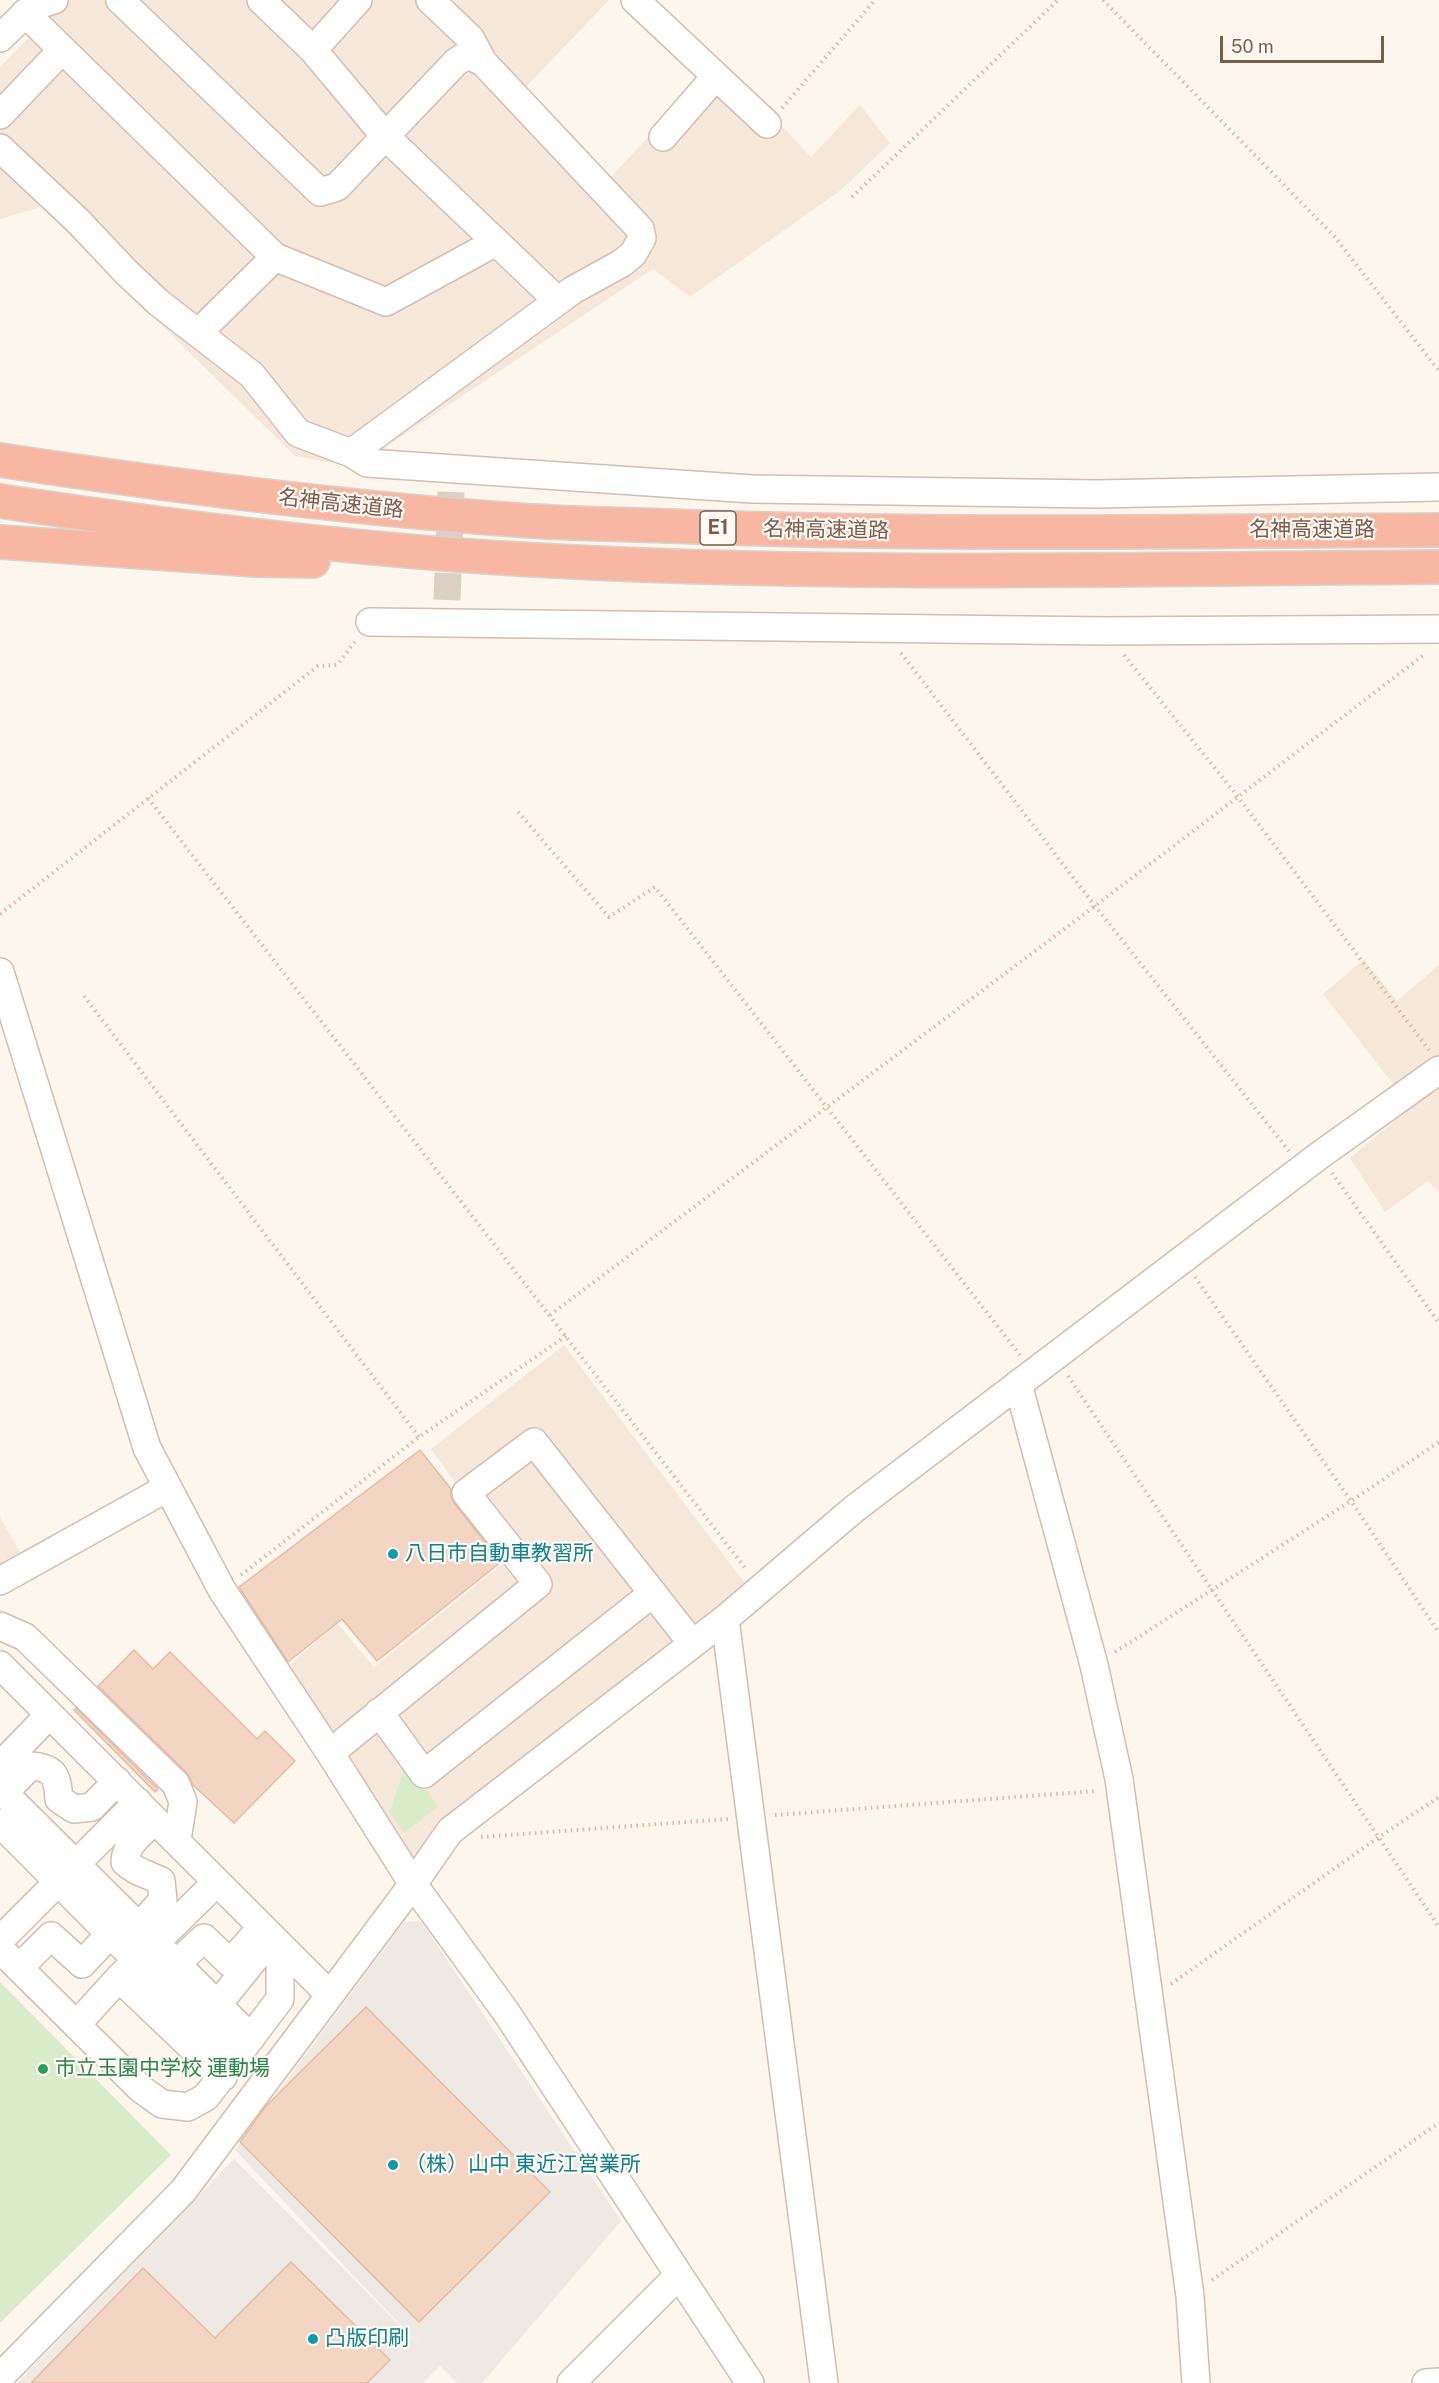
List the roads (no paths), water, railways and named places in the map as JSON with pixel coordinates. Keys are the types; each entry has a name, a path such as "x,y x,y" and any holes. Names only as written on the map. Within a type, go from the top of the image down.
{"highway":[{"name":"名神高速道路","path":"0,460 162,484 398,510 522,520 802,531 1439,530"},
{"name":"名神高速道路","path":"0,501 156,525 391,550 521,560 764,568 1439,567"},
{"path":"0,542 256,560 764,568"}],"street":[{"path":"120,0 320,192 337,187 456,62 468,55 483,62"},
{"path":"261,0 313,50 385,136 558,301"},
{"path":"313,50 358,0"},
{"path":"351,453 573,290 622,263 633,254 642,238 640,229 483,62 470,38 430,0"},
{"path":"635,0 767,124"},
{"path":"0,39 38,5 62,50 275,257 387,302 495,242"},
{"path":"0,115 62,50"},
{"path":"663,136 716,76"},
{"path":"0,148 78,221 159,303 252,375 298,433 351,453 367,463 451,480 764,489 1098,494 1439,487"},
{"path":"198,333 275,257"},
{"path":"370,622 447,611 882,628 1105,631 1434,640"},
{"path":"0,972 147,1448 166,1488 222,1590 413,1884 506,2012 750,2383"},
{"path":"0,2376 183,2191 413,1884 450,1831 725,1619 854,1509 1311,1162 1435,1062"},
{"path":"1026,1378 1094,1665 1120,1789 1190,2296 1196,2383"},
{"path":"330,1753 538,1584 466,1493 534,1442 692,1643"},
{"path":"0,1581 166,1488"},
{"path":"379,1712 424,1774 653,1593"},
{"path":"725,1619 824,2383"},
{"path":"0,1626 25,1637 176,1784 183,1802 177,1840"},
{"path":"0,1665 330,1995"},
{"path":"4,1753 49,1715"},
{"path":"117,1781 92,1807 74,1809 59,1798 58,1782 53,1772 45,1767 30,1766 2,1791 67,1873 137,1952 237,2058"},
{"path":"0,1940 67,1873 146,1811"},
{"path":"137,1952 163,1900 161,1881 146,1872 133,1870 125,1862 125,1853 146,1811"},
{"path":"0,1823 67,1873 110,1934 137,1952 176,1964 218,2004 237,2058"},
{"path":"77,2024 137,1952 217,1882"},
{"path":"110,1934 82,1964 51,1936 9,1959 141,2090 162,2104 188,2107 206,2097 280,1999 280,1950 267,1932"},
{"path":"176,1964 204,1938 230,1963 267,1932"},
{"path":"218,2004 267,1932"},
{"path":"571,2383 678,2275"},
{"path":"1426,2383 1439,2382"}],"tunnel":[{"path":"447,600 451,492"}],"place":[{"name":"八日市自動車教習所","path":"393,1554"},
{"name":"市立玉園中学校 運動場","path":"43,2069"},
{"name":"（株）山中 東近江営業所","path":"393,2165"},
{"name":"凸版印刷","path":"313,2339"}]}
